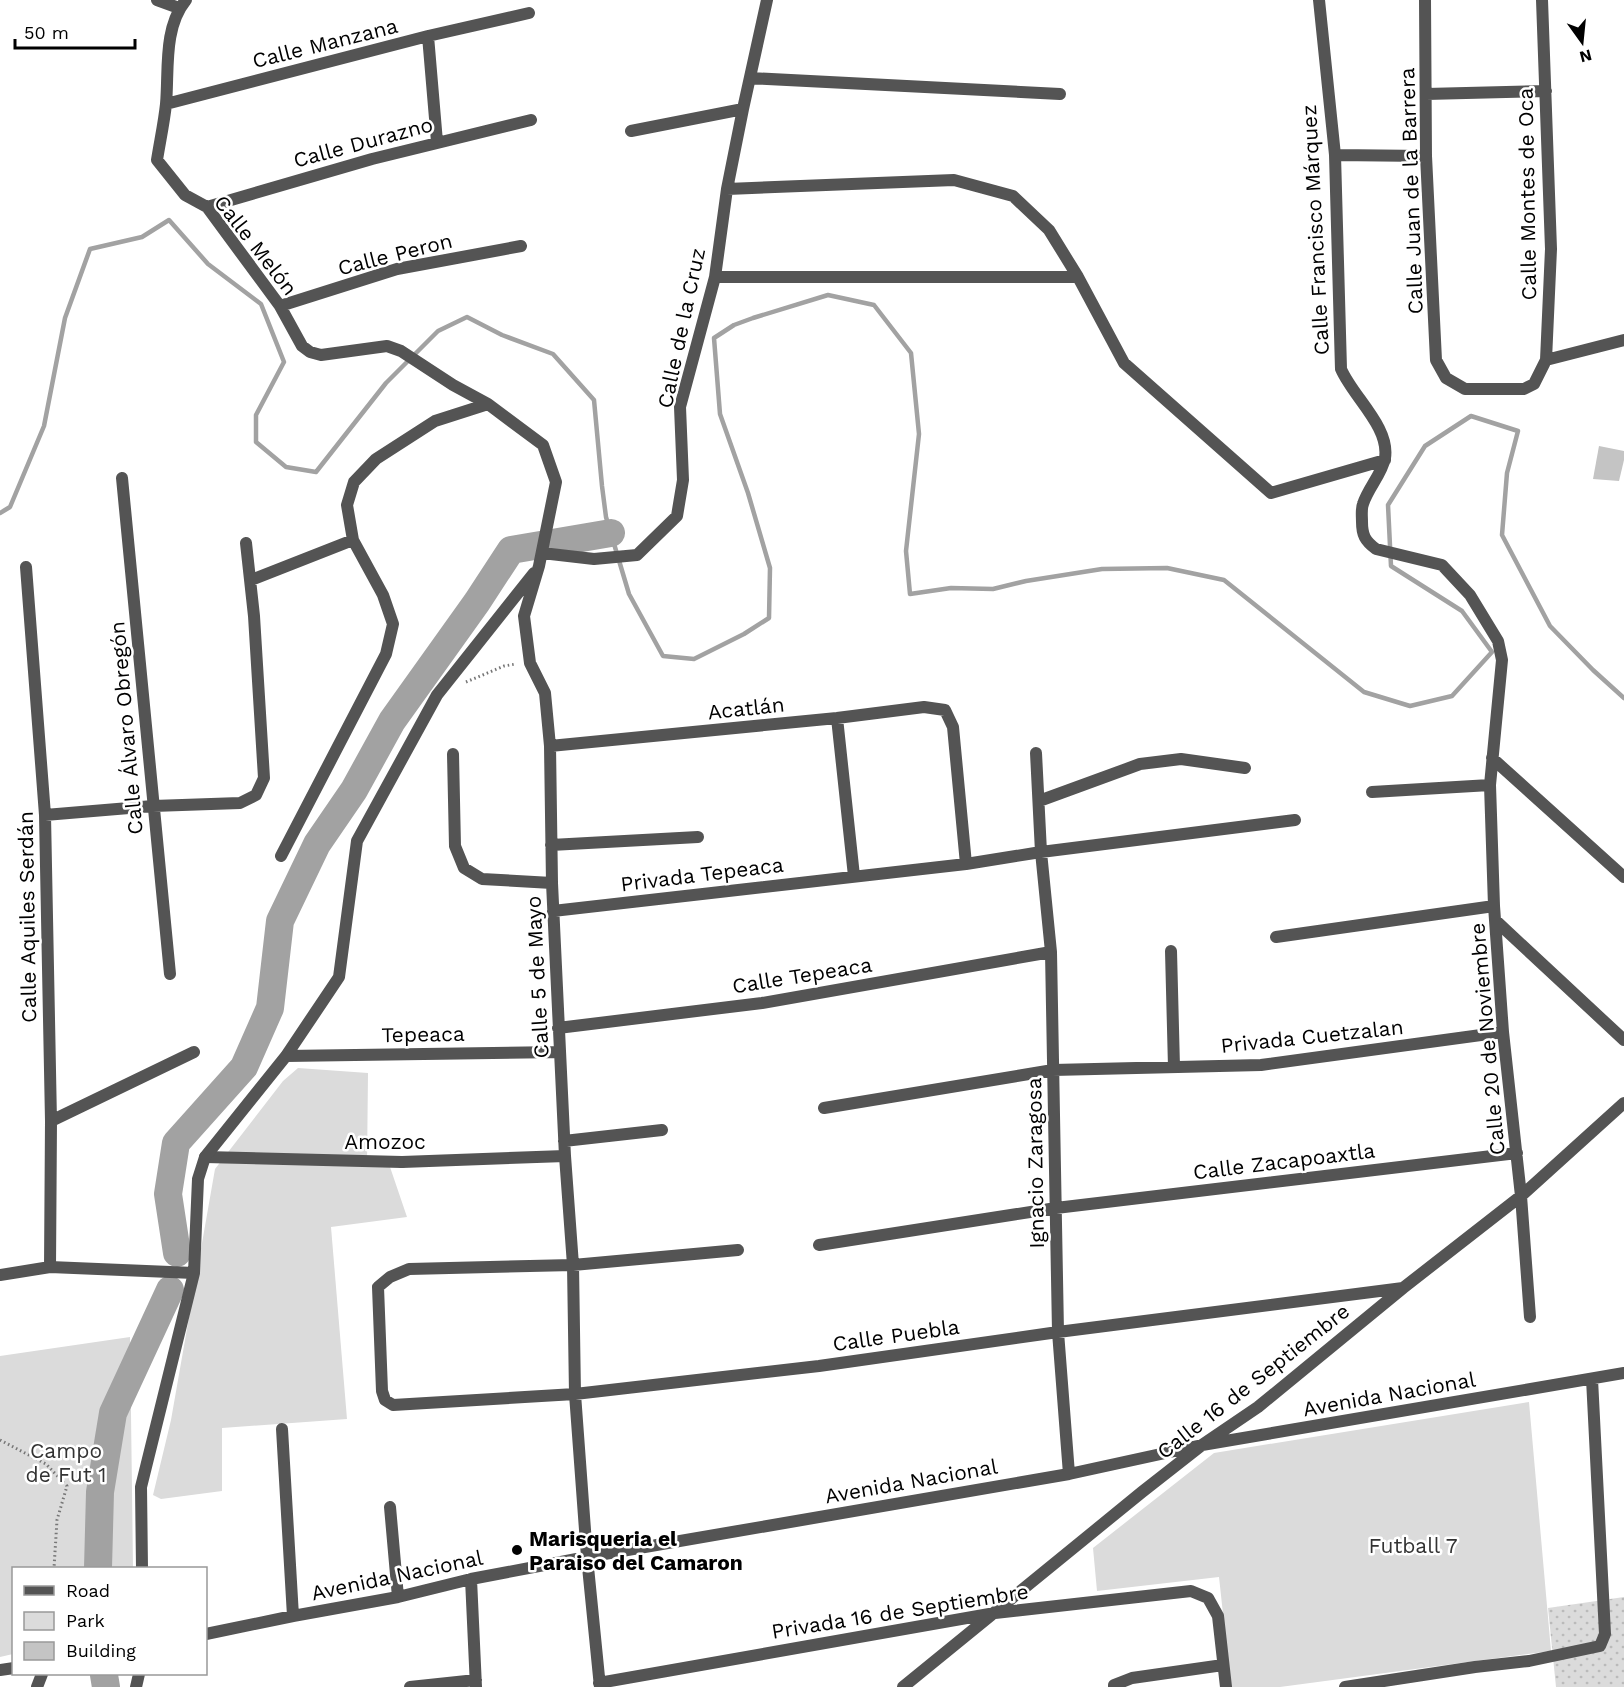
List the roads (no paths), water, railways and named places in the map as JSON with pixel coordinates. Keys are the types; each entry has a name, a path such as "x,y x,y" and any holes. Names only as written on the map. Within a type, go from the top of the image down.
{"street":[{"path":"157,0 182,4"},
{"name":"Calle de la Cruz","path":"542,552 594,559 637,555 677,516 683,480 680,407 715,277 743,109 767,0"},
{"name":"Calle Francisco Márquez","path":"1319,0 1335,155 1341,369 1381,431 1385,443 1385,460"},
{"name":"Calle Juan de la Barrera","path":"1425,0 1426,156 1436,360 1446,378 1465,389 1524,389 1534,384"},
{"name":"Calle Montes de Oca","path":"1534,384 1546,360 1551,249 1542,0"},
{"name":"Calle Melón","path":"182,4 168,45 166,104 157,160 185,195 207,207 280,306 302,346 310,352 321,354 387,346 401,351"},
{"name":"Calle Manzana","path":"166,104 428,36 529,13"},
{"path":"428,36 437,142"},
{"path":"750,78 1060,94"},
{"path":"1426,94 1546,91"},
{"path":"631,131 743,109"},
{"name":"Calle Durazno","path":"207,207 372,159 531,120"},
{"path":"1335,155 1426,156"},
{"path":"728,189 954,180 1013,196 1049,230 1078,277 1124,363 1271,493 1385,460"},
{"name":"Calle Peron","path":"280,306 397,269 521,246"},
{"path":"715,277 1078,277"},
{"path":"1546,360 1624,340"},
{"name":"Calle 5 de Mayo","path":"401,351 453,385 488,404 543,445 556,482 539,566 524,616 530,663 545,693 550,746 553,911 564,1141 573,1265 575,1394 599,1685"},
{"path":"281,856 386,654 393,624 383,595 353,540 347,505 354,483 376,459 435,421 488,404"},
{"name":"Calle 20 de Noviembre","path":"1385,460 1362,505 1362,534 1376,549 1442,566 1470,595 1498,641 1502,660 1490,784 1494,906 1503,1032 1517,1153 1530,1317"},
{"name":"Calle Álvaro Obregón","path":"122,478 170,974"},
{"path":"251,580 353,540"},
{"path":"45,815 153,806 240,803 256,795 264,778 251,580 246,543"},
{"path":"142,1567 141,1487 194,1273 198,1179 205,1156 286,1056 339,977 357,841 437,695 539,566"},
{"name":"Calle Aquiles Serdán","path":"26,567 45,815 51,1121 50,1267"},
{"name":"Acatlán","path":"550,746 837,718 924,707 945,710 953,728 966,864"},
{"path":"837,718 854,876 966,864 1041,852 1295,820"},
{"name":"Ignacio Zaragosa","path":"1036,753 1041,852 1051,952 1058,1332 1069,1474"},
{"path":"453,754 455,846 464,868 482,879 552,883"},
{"path":"1492,758 1624,877"},
{"path":"1039,801 1140,764 1181,759 1245,768"},
{"path":"1372,792 1490,784"},
{"path":"551,845 698,837"},
{"name":"Privada Tepeaca","path":"553,911 854,876"},
{"path":"1276,937 1494,906"},
{"path":"1495,920 1624,1040"},
{"path":"1171,951 1174,1067"},
{"name":"Calle Tepeaca","path":"558,1028 762,1003 1051,952"},
{"name":"Privada Cuetzalan","path":"824,1108 1053,1070 1261,1065 1503,1032"},
{"path":"51,1121 194,1052"},
{"name":"Tepeaca","path":"286,1056 560,1052"},
{"name":"Calle 16 de Septiembre","path":"903,1687 1142,1492 1202,1445 1258,1407 1403,1288 1521,1196 1624,1103"},
{"path":"564,1141 662,1130"},
{"name":"Calle Zacapoaxtla","path":"819,1245 1056,1208 1517,1153"},
{"name":"Amozoc","path":"205,1156 402,1162 565,1155"},
{"path":"573,1265 738,1250"},
{"name":"Calle Puebla","path":"573,1265 409,1269 390,1277 378,1287 382,1391 385,1400 393,1405 575,1394 819,1366 1058,1332 1403,1288"},
{"path":"0,1275 50,1267 194,1273"},
{"name":"Avenida Nacional","path":"207,1634 587,1557 1069,1474 1202,1445 1624,1373"},
{"path":"1345,1687 1528,1661 1600,1646 1605,1634 1592,1379"},
{"path":"282,1430 293,1616"},
{"path":"390,1507 398,1597"},
{"path":"410,1687 476,1684 471,1579"},
{"name":"Privada 16 de Septiembre","path":"599,1685 995,1612 1191,1591 1208,1598 1218,1616 1223,1665"},
{"path":"1114,1687 1132,1678 1223,1665 1226,1687"}],"waterway":[{"path":"0,513 10,507 44,426 65,318 90,249 142,237 169,220 208,264 261,304 284,362 256,415 256,442 286,467 316,472 386,383 438,331 467,317 502,335 553,354 594,400 606,517 629,594 663,656 694,659 744,634 769,618 770,568 748,493 720,414 714,338 734,325 828,295 874,305 911,353 919,434 906,551 910,594 951,588 993,589 1026,581 1102,569 1167,568 1224,580 1364,692 1410,706 1452,696 1492,652 1462,611 1391,566 1388,505 1425,446 1471,416 1518,431 1507,473 1502,535 1550,626 1624,698"},
{"path":"177,1253 168,1194 176,1143 244,1067 270,1008 280,921 317,844 354,790 392,721 511,550 611,533"},
{"path":"98,1567 100,1492 113,1413 170,1290"},
{"path":"104,1675 106,1687"}],"place":[{"name":"Marisqueria el Paraiso del Camaron","path":"517,1550"}],"park label":[{"name":"Campo de Fut 1","path":"66,1462"},
{"name":"Futball 7","path":"1413,1545"}]}
